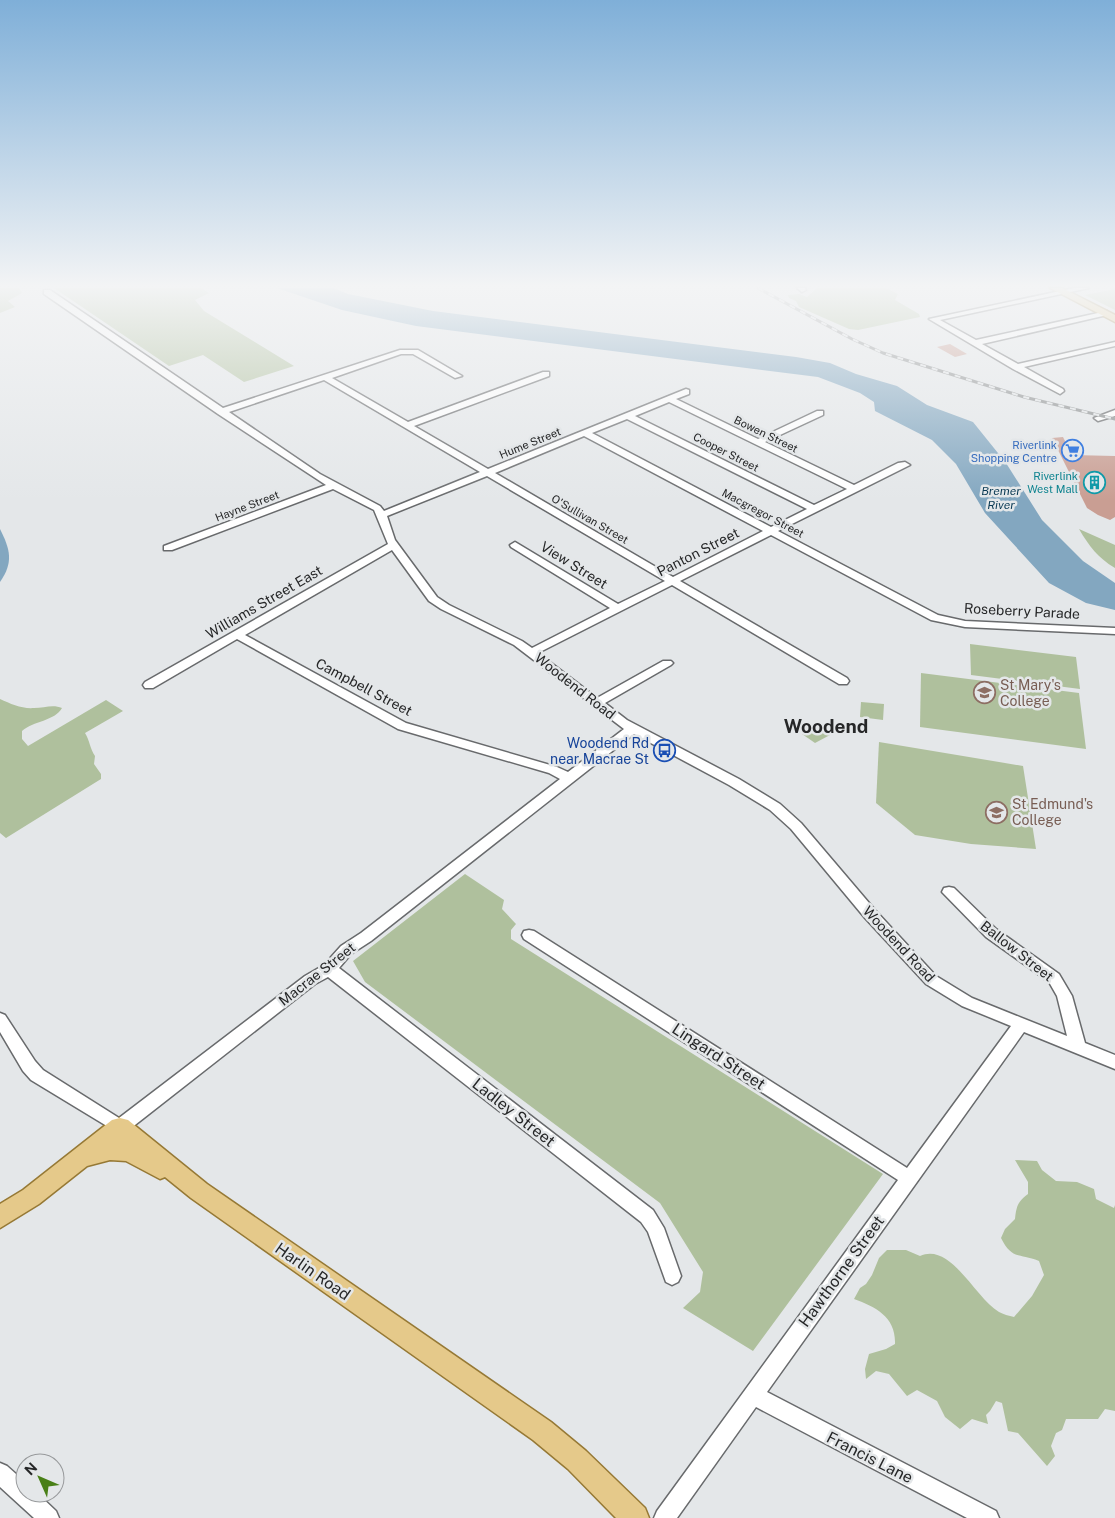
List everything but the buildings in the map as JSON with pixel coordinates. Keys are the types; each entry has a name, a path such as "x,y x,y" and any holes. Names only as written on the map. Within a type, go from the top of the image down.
{"main road":[{"name":"Macrae Street","path":"0,1217 31,1197 120,1127"},
{"name":"Harlin Road","path":"120,1127 199,1191 542,1431 577,1460 635,1518"},
{"path":"74,1162 105,1151 126,1150 199,1191"}],"street":[{"path":"144,359 317,476 368,502 377,508 382,515"},
{"path":"221,412 379,359"},
{"path":"426,359 458,376"},
{"path":"1001,359 1060,390"},
{"path":"1016,368 1054,359"},
{"path":"408,425 546,374"},
{"name":"O'Sullivan Street","path":"325,377 843,681"},
{"name":"Hume Street","path":"382,515 686,392"},
{"name":"Bowen Street","path":"669,399 854,489"},
{"path":"758,442 820,413"},
{"name":"Cooper Street","path":"628,416 814,509"},
{"path":"1098,418 1114,417"},
{"name":"Macgregor Street","path":"585,433 929,615"},
{"name":"Panton Street","path":"532,652 854,489 901,466 905,466"},
{"name":"Hayne Street","path":"168,548 334,485"},
{"name":"Woodend Road","path":"382,515 393,545 433,598 532,652 596,703 632,728 734,782 775,807 796,826 924,974 953,995 1115,1062"},
{"name":"Williams Street East","path":"149,685 393,545"},
{"name":"View Street","path":"515,545 618,609"},
{"name":"Roseberry Parade","path":"929,615 965,624 1115,631"},
{"name":"Campbell Street","path":"237,635 402,726 553,770 569,778"},
{"path":"596,703 668,663"},
{"name":"Macrae Street","path":"120,1127 310,980 329,969 346,950 632,728"},
{"name":"Ballow Street","path":"949,892 991,933 1054,978 1064,996 1078,1047"},
{"name":"Lingard Street","path":"529,935 908,1178"},
{"name":"Ladley Street","path":"329,969 647,1216 655,1228 672,1276"},
{"name":"Harlin Road","path":"0,1019 29,1066 37,1074 120,1127"},
{"name":"Hawthorne Street","path":"664,1518 1021,1024"},
{"name":"Francis Lane","path":"752,1395 989,1518"},
{"path":"0,1472 49,1518"}],"green space":[{"path":"158,359 191,359 169,366"},
{"path":"209,359 282,359 294,366 244,382"},
{"path":"1079,529 1115,545 1115,568 1094,551"},
{"path":"970,644 1076,657 1080,689 971,675"},
{"path":"921,673 1079,693 1086,749 920,727"},
{"path":"0,699 25,708 52,706 62,708 54,716 22,731 22,739 28,746 106,700 123,711 85,733 95,756 94,764 101,774 101,779 6,838 0,833"},
{"path":"861,702 884,704 883,720 860,717"},
{"path":"817,726 830,735 815,743 802,734"},
{"path":"879,742 1023,766 1036,849 971,844 915,835 876,803"},
{"path":"465,874 504,900 502,909 516,924 511,930 511,939 883,1174 753,1351 683,1308 700,1292 703,1272 660,1203 365,982 353,961"},
{"path":"1015,1160 1037,1161 1042,1170 1056,1181 1077,1182 1094,1189 1096,1199 1114,1208 1115,1205 1115,1411 1105,1409 1098,1419 1066,1419 1062,1430 1056,1433 1051,1446 1055,1456 1047,1466 1018,1433 1008,1431 1002,1403 996,1401 986,1415 988,1424 972,1419 960,1429 945,1417 937,1401 917,1390 907,1396 889,1374 876,1371 866,1379 865,1369 869,1354 895,1344 894,1335 892,1327 883,1314 854,1299 860,1288 866,1284 872,1275 879,1258 887,1250 906,1250 920,1256 931,1254 942,1257 962,1274 990,1305 999,1312 1014,1317 1032,1296 1044,1275 1039,1261 1013,1253 1001,1238 1005,1229 1015,1219 1020,1202 1028,1194 1028,1182"}],"water":[{"name":"Bremer River","path":"675,359 806,359 830,363 856,374 897,386 927,405 973,422 1006,463 1042,520 1083,561 1115,583 1115,610 1086,603 1049,583 985,513 956,464 932,440 875,411 874,402 860,393 818,377"},
{"path":"0,529 8,549 9,562 0,582"}],"railway":[{"path":"902,359 1024,397 1115,419"}],"place":[{"name":"Riverlink Shopping Centre","path":"1073,451"},
{"name":"Riverlink West Mall","path":"1094,482"},
{"name":"St Mary's College","path":"984,693"},
{"name":"Woodend Rd near Macrae St","path":"665,751"},
{"name":"St Edmund's College","path":"996,812"}],"district":[{"name":"Woodend","path":"826,726"}]}
